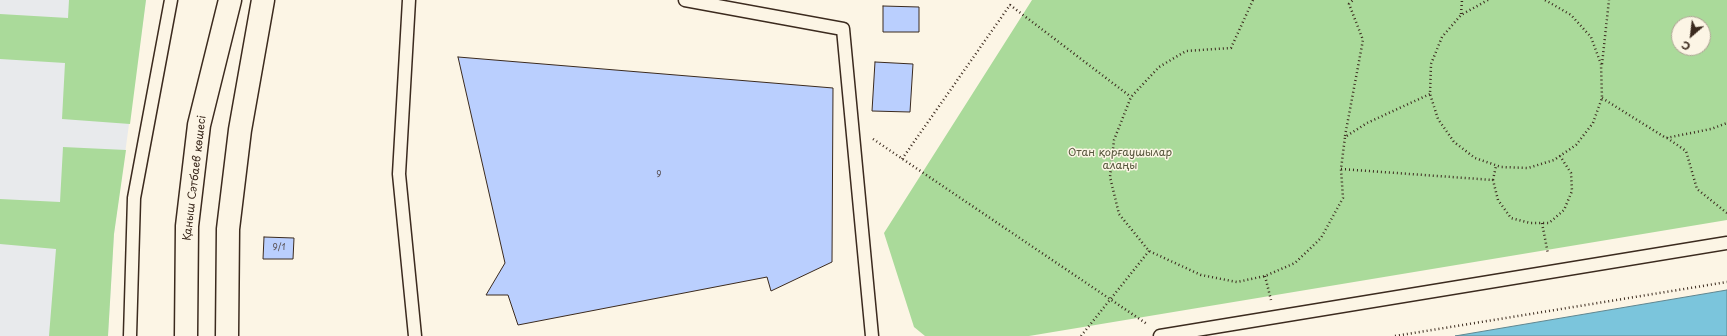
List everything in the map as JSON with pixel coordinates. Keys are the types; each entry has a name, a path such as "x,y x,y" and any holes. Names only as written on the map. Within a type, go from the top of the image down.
{"main road":[{"name":"Қаныш Сәтбаев көшесі","path":"186,336 187,226 199,125 230,0"},
{"path":"227,336 228,228 240,130 263,0"}],"lane":[{"path":"130,336 134,198 171,0"},
{"path":"409,0 399,174 415,336"},
{"path":"685,0 843,29 872,336"},
{"path":"1162,336 1727,243"}],"path":[{"path":"1252,0 1231,48 1186,51 1159,67 1131,97 1114,140 1110,177 1119,214 1150,252 1201,275 1237,282 1265,276 1295,263 1321,238 1343,198 1341,169 1345,137 1363,40 1349,4 1353,0"},
{"path":"1461,15 1462,0"},
{"path":"1488,0 1461,15 1442,37 1431,64 1430,94 1438,120 1454,142 1475,158 1496,166 1528,168 1554,160 1576,145 1593,123 1602,98 1602,64 1608,25 1609,0"},
{"path":"1545,0 1571,15 1586,31 1602,64"},
{"path":"902,159 1010,5 1131,97"},
{"path":"1345,137 1367,124 1430,94"},
{"path":"1602,98 1686,151 1697,189 1727,213"},
{"path":"1666,138 1727,123"},
{"path":"852,125 1162,336"},
{"path":"1496,166 1493,180 1498,200 1511,218 1530,223 1549,223 1564,210 1572,191 1571,173 1560,156"},
{"path":"1341,169 1493,180"},
{"path":"1542,223 1551,272"},
{"path":"1081,336 1150,252"},
{"path":"1265,276 1275,318"},
{"path":"1396,336 1727,282"}],"shaded area":[{"path":"0,0 146,0 114,234 108,336 0,336"}],"green space":[{"path":"69,0 146,0 130,124 62,119 65,63 0,59 0,14 68,18"},
{"name":"Отан қорғаушылар алаңы","path":"1032,0 1727,0 1727,220 1029,336 925,336 914,327 884,233"},
{"path":"63,147 126,150 114,234 108,336 49,336 56,249 0,244 0,199 60,202"}],"water":[{"path":"1727,290 1727,336 1455,336"}],"building":[{"path":"883,6 919,7 919,32 883,32"},
{"path":"458,57 833,88 832,262 771,291 767,277 518,325 508,295 486,295 505,263"},
{"path":"875,62 913,64 910,112 872,111"},
{"path":"264,237 294,238 293,259 263,259"}]}
